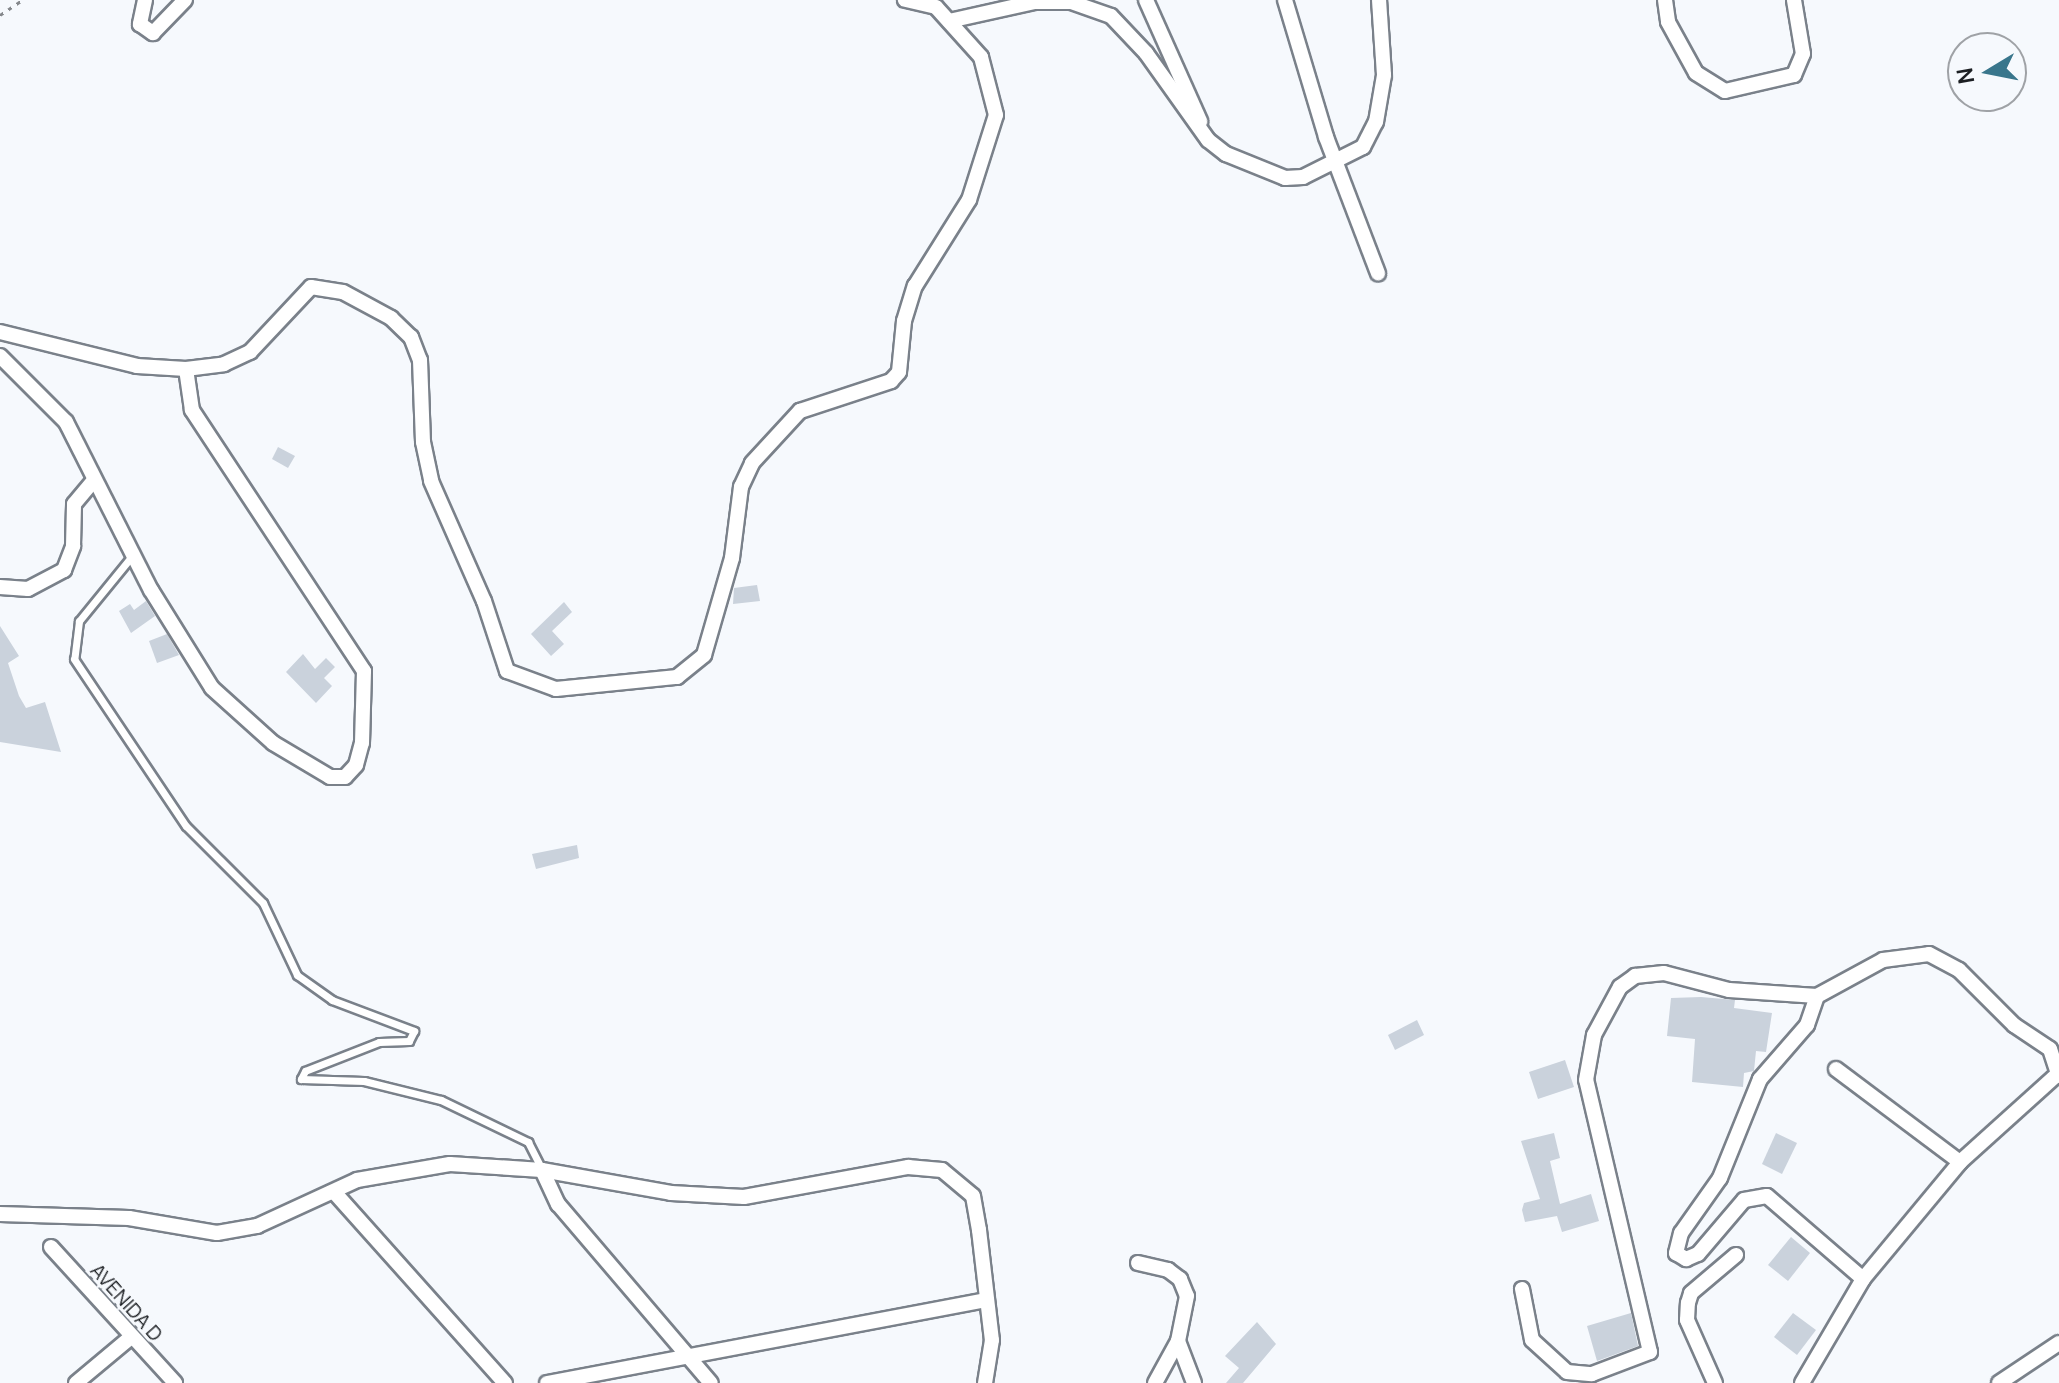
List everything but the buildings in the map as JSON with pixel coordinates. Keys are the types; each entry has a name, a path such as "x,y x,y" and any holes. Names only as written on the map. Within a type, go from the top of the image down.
{"street":[{"path":"145,0 140,24 153,33 185,0"},
{"path":"0,332 137,366 186,369 224,364 250,352 311,287 343,292 391,318 411,337 420,360 423,442 431,481 484,601 507,671 556,689 677,677 704,655 732,558 741,487 752,463 800,411 891,381 903,364 904,321 915,286 969,200 996,115 981,57 936,7 905,0"},
{"path":"1146,0 1208,140"},
{"path":"1285,0 1336,163 1378,273"},
{"path":"949,21 1035,2 1071,2 1111,16 1146,53 1208,140 1226,154 1285,178 1303,177 1363,147 1376,122 1384,75 1379,0"},
{"path":"1665,0 1668,22 1696,73 1725,91 1794,75 1803,54 1794,0"},
{"path":"0,356 66,422 132,556 212,688 231,709 307,764 330,777 345,777 356,765 362,743 364,671 350,643 276,544 192,410 186,369"},
{"path":"0,587 28,589 64,570 74,535 74,504 93,481"},
{"path":"1522,1289 1532,1340 1567,1372 1592,1374 1650,1352 1586,1080 1594,1035 1620,987 1635,976 1664,973 1729,990 1817,996 1883,960 1929,954 1959,970 2014,1025 2050,1049 2059,1075 1960,1162 1863,1279 1802,1383"},
{"path":"1817,996 1807,1025 1760,1079 1720,1178 1681,1233 1676,1253 1686,1259 1698,1254 1744,1200 1767,1196 1863,1279"},
{"path":"1836,1069 1960,1162"},
{"path":"0,1214 129,1218 217,1233 257,1226 335,1193 357,1180 450,1164 542,1170 671,1193 744,1197 908,1167 942,1170 973,1196 992,1340 985,1383"},
{"path":"542,1170 558,1204 711,1383"},
{"path":"335,1193 505,1383"},
{"name":"AVENIDA D","path":"51,1247 175,1383"},
{"path":"1715,1383 1687,1320 1688,1303 1691,1293 1736,1255"},
{"path":"1138,1263 1168,1270 1180,1279 1187,1296 1178,1341 1155,1383"},
{"path":"547,1383 985,1300"},
{"path":"76,1383 131,1337"},
{"path":"1178,1341 1194,1383"},
{"path":"1999,1383 2059,1343"}],"lane":[{"path":"132,556 79,621 72,643 74,659 186,826 259,897 297,975 332,1000 414,1031 409,1041 379,1042 305,1071 301,1079 364,1081 441,1100 528,1142 542,1170"}],"path":[{"path":"0,15 22,0"}]}
